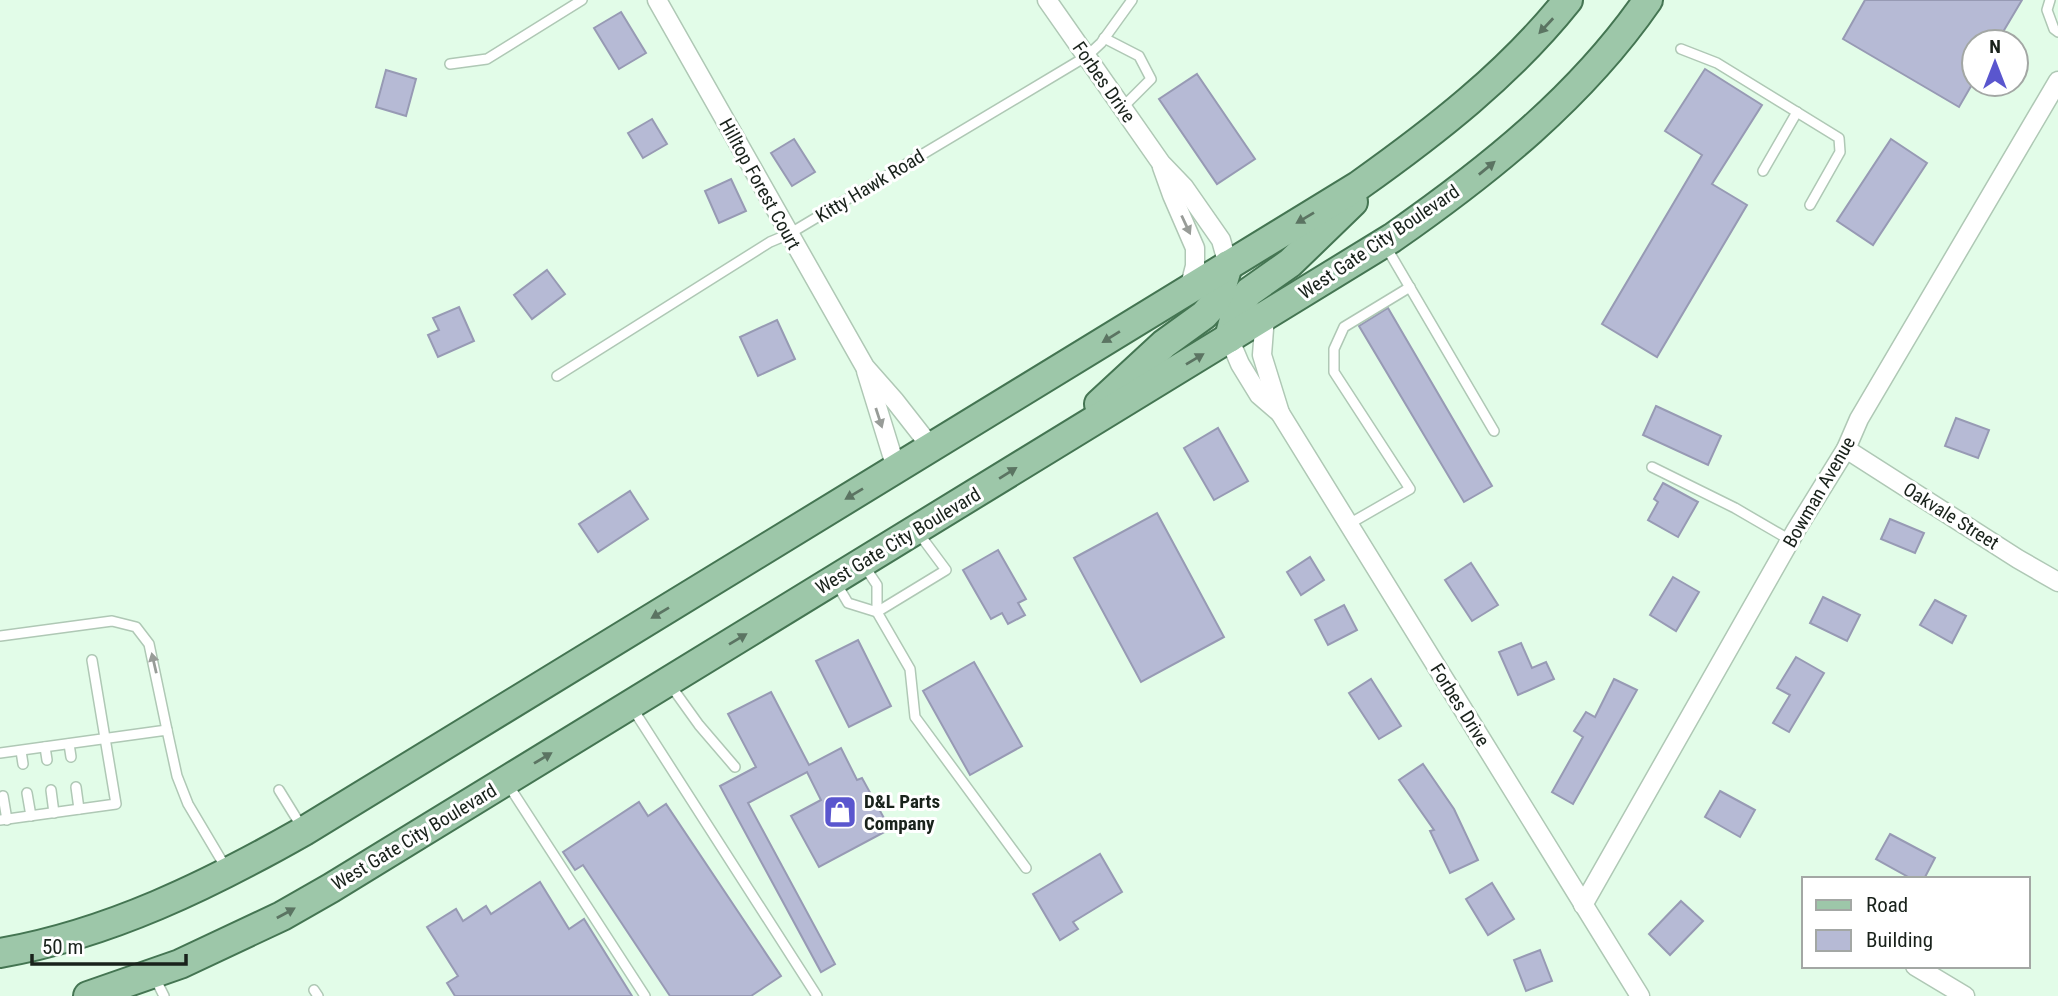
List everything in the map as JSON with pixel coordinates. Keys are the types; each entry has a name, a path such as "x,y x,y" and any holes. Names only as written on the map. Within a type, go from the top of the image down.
{"main road":[{"path":"0,953 59,939 157,906 304,831 1358,186 1403,154 1486,86 1568,0"},
{"name":"West Gate City Boulevard","path":"88,996 158,985 180,964 282,916 331,888 1384,243 1440,204 1529,133 1606,53 1648,0"},
{"path":"1229,338 1236,312 1249,292 1290,263 1403,154"},
{"path":"1053,446 1164,344 1213,306 1220,293 1228,265"}],"street":[{"name":"Hilltop Forest Court","path":"657,0 865,367 931,447"},
{"name":"Forbes Drive","path":"1047,0 1161,163 1184,187 1221,240 1228,265"},
{"name":"Bowman Avenue","path":"1583,905 1790,541 1846,449 1859,419 2058,81"},
{"name":"Forbes Drive","path":"1161,163 1195,248 1195,266 1189,289"},
{"name":"Forbes Drive","path":"1265,316 1262,355 1280,413 1640,996"},
{"name":"Forbes Drive","path":"1229,338 1240,364 1259,395 1280,413"},
{"name":"Hilltop Forest Court","path":"865,367 896,468"},
{"name":"Oakvale Street","path":"1846,449 2058,582"},
{"path":"1918,968 1965,996"}],"lane":[{"path":"450,64 486,59 582,0"},
{"name":"Kitty Hawk Road","path":"557,376 770,242 789,234 1087,57 1132,0"},
{"path":"2050,0 2047,10 2054,29 2058,32"},
{"path":"1104,38 1139,56 1151,79 1122,108"},
{"path":"1681,49 1717,63 1839,138 1840,152 1810,205"},
{"path":"1763,171 1797,112"},
{"path":"1384,243 1494,431"},
{"path":"1349,524 1410,489 1335,372 1334,349 1344,327 1410,287"},
{"path":"1652,467 1735,508 1790,541"},
{"path":"834,580 848,603 877,612 946,569 916,530"},
{"path":"863,562 877,585 877,612 910,669 915,718 1026,868"},
{"path":"0,636 113,621 136,627 149,644 177,775 188,804 228,872"},
{"path":"4,796 3,820 116,804 92,660"},
{"path":"668,681 698,725 735,767"},
{"path":"631,704 817,996"},
{"path":"0,753 167,730"},
{"path":"69,744 71,757"},
{"path":"45,747 47,760"},
{"path":"21,751 23,764"},
{"path":"506,781 645,996"},
{"path":"76,788 79,809"},
{"path":"51,789 54,813"},
{"path":"279,789 304,831"},
{"path":"27,793 31,816"}],"building":[{"path":"1865,0 2022,0 2005,28 1960,28 1960,98 1964,98 1959,107 1843,39"},
{"path":"621,12 646,53 619,69 594,28"},
{"path":"1705,69 1762,105 1712,184 1747,205 1657,357 1602,324 1702,155 1665,131"},
{"path":"386,70 416,79 406,116 376,107"},
{"path":"1197,74 1255,159 1217,184 1159,99"},
{"path":"652,119 667,144 643,158 628,133"},
{"path":"794,139 815,172 792,186 771,153"},
{"path":"1891,139 1927,163 1873,245 1837,221"},
{"path":"731,179 746,211 719,223 705,191"},
{"path":"547,270 565,294 532,319 514,295"},
{"path":"459,307 474,341 438,357 428,335 439,330 433,318"},
{"path":"1388,308 1492,486 1464,502 1359,326"},
{"path":"777,320 795,359 758,376 740,337"},
{"path":"1656,406 1721,436 1708,465 1643,435"},
{"path":"1956,418 1989,430 1978,458 1945,446"},
{"path":"1218,428 1248,481 1214,500 1184,448"},
{"path":"1663,483 1698,502 1678,537 1648,520 1658,502 1654,499"},
{"path":"630,491 648,519 598,552 579,524"},
{"path":"1157,513 1224,637 1141,682 1074,558"},
{"path":"1890,519 1924,533 1915,553 1881,539"},
{"path":"998,550 1026,599 1018,603 1025,615 1008,624 1002,613 991,619 963,570"},
{"path":"1310,557 1324,580 1301,595 1287,572"},
{"path":"1471,563 1498,605 1472,621 1445,580"},
{"path":"1673,577 1699,592 1676,631 1650,615"},
{"path":"1823,597 1860,615 1847,641 1810,623"},
{"path":"1935,600 1966,616 1952,643 1920,625"},
{"path":"1344,605 1357,630 1328,645 1315,620"},
{"path":"858,640 891,706 849,727 816,661"},
{"path":"1521,643 1532,668 1546,662 1554,679 1518,695 1499,652"},
{"path":"1796,657 1824,673 1789,732 1773,723 1790,695 1777,688"},
{"path":"974,662 1022,746 970,775 923,691"},
{"path":"1371,679 1401,726 1379,739 1349,693"},
{"path":"1614,679 1637,690 1573,804 1552,792 1583,737 1574,731 1586,712 1595,717"},
{"path":"771,692 809,765 841,748 857,780 862,778 890,829 819,867 791,816 821,800 807,772 748,803 835,964 821,972 720,786 756,767 728,714"},
{"path":"1423,764 1454,809 1478,860 1450,873 1430,831 1434,830 1399,780"},
{"path":"1720,791 1755,810 1740,837 1705,817"},
{"path":"639,802 648,816 666,804 781,976 751,996 670,996 583,865 575,870 563,852"},
{"path":"1890,834 1935,858 1925,877 1908,877 1876,859"},
{"path":"1100,854 1122,892 1073,922 1078,929 1060,940 1033,894"},
{"path":"540,882 569,929 584,919 632,996 455,996 447,983 458,976 427,927 456,909 463,921 486,906 491,914"},
{"path":"1492,883 1514,919 1488,935 1466,899"},
{"path":"1681,901 1703,921 1670,955 1649,934"},
{"path":"1540,950 1552,981 1526,991 1514,960"}],"place":[{"name":"D&L Parts Company","path":"840,812"}]}
